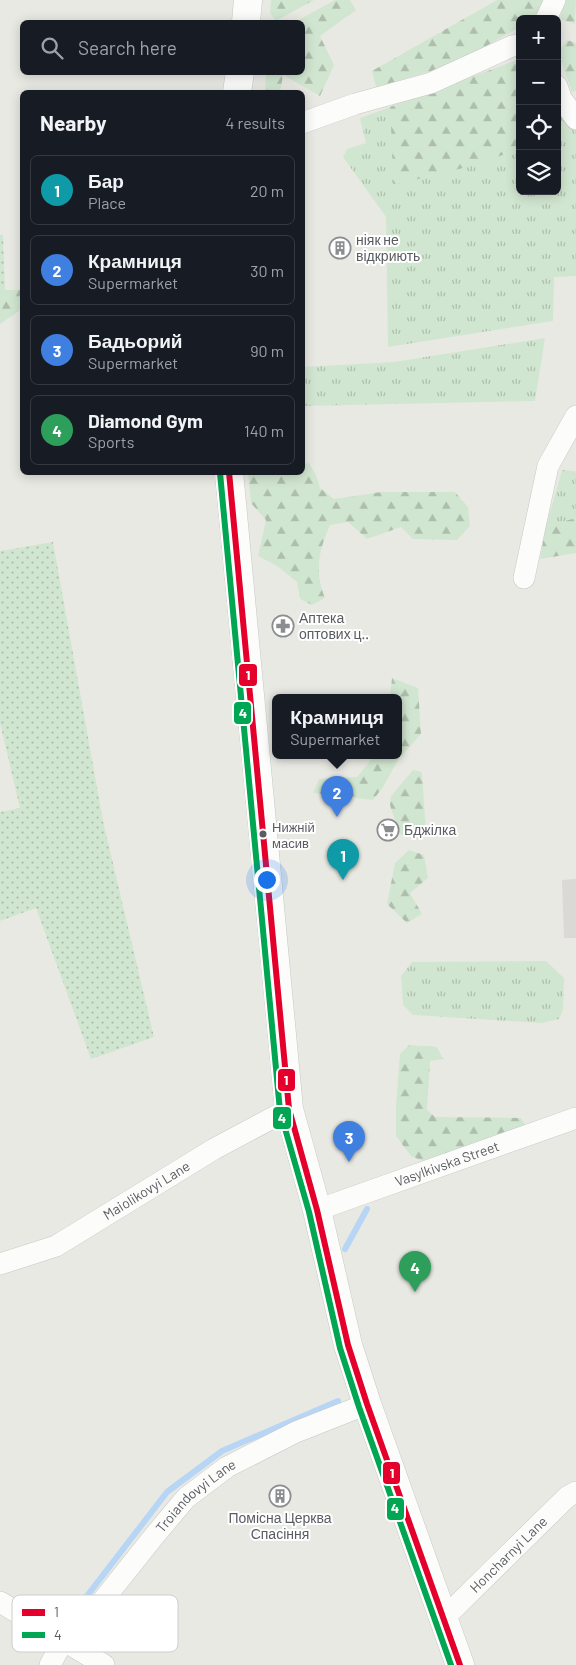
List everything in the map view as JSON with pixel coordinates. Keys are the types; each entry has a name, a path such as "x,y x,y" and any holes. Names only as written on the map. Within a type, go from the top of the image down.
{"main road":[{"path":"246,20 248,0"},
{"path":"237,90 240,75"},
{"path":"229,475 289,1109 317,1210 348,1345 367,1404 460,1665"}],"street":[{"path":"548,15 555,0"},
{"path":"305,122 355,104 431,83 516,46"},
{"path":"561,98 576,119"},
{"path":"524,578 548,466 576,416"},
{"name":"Maiolikovyi Lane","path":"0,1264 56,1246 214,1148 289,1109"},
{"name":"Vasylkivska Street","path":"317,1210 576,1118"},
{"name":"Troiandovyi Lane","path":"107,1595 186,1498 227,1467 296,1432 367,1404"},
{"name":"Honcharnyi Lane","path":"443,1619 567,1497 576,1492"},
{"path":"0,1602 12,1609"},
{"name":"Troiandovyi Lane","path":"50,1665 57,1652"},
{"path":"82,1652 104,1665"}],"shaded area":[{"path":"576,879 576,938 564,938 562,880"}],"green space":[{"path":"271,0 314,0 278,20 275,20 270,13"},
{"path":"335,0 350,0 356,10 320,36 334,65 320,96 283,75 305,75 305,20 299,20"},
{"path":"497,0 545,0 537,15 516,15 516,29 452,65 376,87 372,71"},
{"path":"565,0 576,0 575,24 561,19"},
{"path":"567,40 576,43 576,91 572,92 561,61 561,48"},
{"path":"516,60 516,195 561,195 561,114 576,127 576,276 554,277 553,321 388,347 386,217 343,157 347,149 366,143 360,118"},
{"path":"516,60 516,150 467,167 394,185 390,107"},
{"path":"266,75 283,75 280,90 265,90"},
{"path":"0,235 3,235 5,290 0,290"},
{"path":"0,290 20,290 20,310 0,324"},
{"path":"545,338 535,401 305,406 305,367 394,362"},
{"path":"309,463 316,475 320,488 334,499 381,492 455,492 468,507 470,526 457,540 413,539 401,527 367,539 348,522 330,525 319,561 320,579 325,598 312,605 300,599 297,582 277,566 258,556 266,520 251,503 248,475 305,475 305,464"},
{"path":"562,470 575,471 576,473 576,518 546,526"},
{"path":"576,518 576,553 540,559 546,526"},
{"path":"53,542 103,821 154,1037 91,1059 36,908 0,921 0,812 20,808 0,723 0,551"},
{"path":"392,678 418,688 421,734 402,755 402,694 390,694"},
{"path":"372,759 399,759 383,787 373,800 313,793 319,779 357,777"},
{"path":"413,770 422,772 426,833 419,840 399,834 390,805 391,796"},
{"path":"409,850 424,855 428,878 410,893 422,914 407,923 387,904 395,863"},
{"path":"546,961 564,978 563,1010 559,1019 542,1023 413,1015 403,1005 401,976 412,962"},
{"path":"409,1045 437,1047 443,1059 430,1061 427,1110 435,1117 521,1118 527,1128 428,1163 411,1156 396,1136 400,1054"}],"waterway":[{"path":"345,1249 367,1209"},
{"path":"88,1595 167,1492 222,1451 338,1401"}],"transit line":[{"name":"4","path":"220,475 280,1111 309,1212 340,1348 359,1407 451,1665"},
{"name":"1","path":"229,475 289,1109 317,1210 348,1345 367,1404 460,1665"}],"place":[{"name":"ніяк не відкриють","path":"340,248"},
{"name":"Аптека оптових ц‥","path":"283,626"},
{"name":"Крамниця","path":"337,817"},
{"name":"Бджілка","path":"388,830"},
{"name":"Нижній масив","path":"263,834"},
{"name":"Бар","path":"343,880"},
{"name":"Бадьорий","path":"349,1162"},
{"name":"Diamond Gym","path":"415,1292"},
{"name":"Помісна Церква Спасіння","path":"280,1496"}]}
